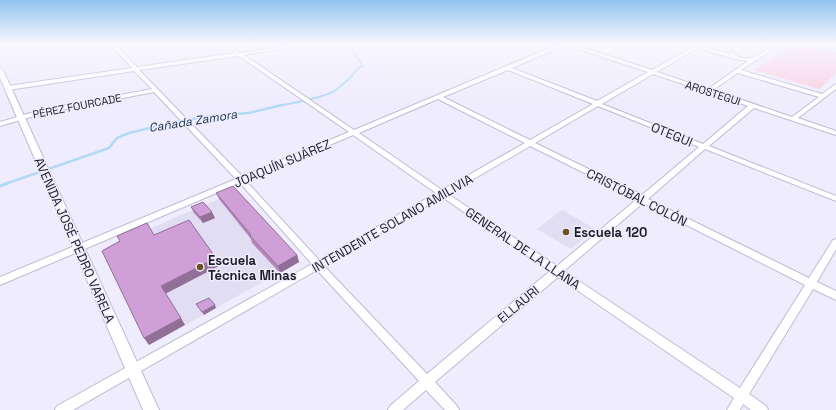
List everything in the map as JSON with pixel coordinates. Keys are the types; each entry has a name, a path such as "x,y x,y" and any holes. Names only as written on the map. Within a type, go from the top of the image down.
{"street":[{"path":"130,63 241,180 453,410"},
{"path":"8,88 172,63"},
{"name":"GENERAL DE LA LLANA","path":"253,63 353,133 762,410"},
{"name":"JOAQUÍN SUÁREZ","path":"0,282 520,63"},
{"name":"AROSTEGUI","path":"624,63 836,133"},
{"name":"INTENDENTE SOLANO AMILIVIA","path":"61,410 443,194 665,63"},
{"path":"708,91 748,63"},
{"name":"OTEGUI","path":"508,68 836,199"},
{"name":"AVENIDA JOSÉ PEDRO VARELA","path":"0,70 151,410"},
{"path":"738,70 824,96"},
{"path":"793,119 836,86"},
{"name":"PÉREZ FOURCADE","path":"0,124 44,111 156,90"},
{"name":"CRISTÓBAL COLÓN","path":"439,97 836,296"},
{"name":"ELLAURI","path":"394,410 752,106"},
{"path":"733,410 836,242"}],"shaded area":[{"path":"765,63 836,63 836,74 819,89 754,70"},
{"name":"Escuela Técnica Minas","path":"235,192 299,262 149,345 102,252 105,248"},
{"name":"Escuela 120","path":"562,210 595,229 571,249 537,229"}],"building":[{"path":"233,186 297,255 278,266 250,236 251,235 216,193"},
{"path":"203,202 212,212 200,217 191,207"},
{"path":"189,220 216,258 161,286 181,318 144,338 102,251 120,241 117,236 147,223 154,235"},
{"path":"209,298 215,305 202,312 196,304"}],"waterway":[{"name":"Cañada Zamora","path":"278,106 317,98 331,93 363,66 361,63"},
{"name":"Cañada Zamora","path":"5,184 109,148 117,138 129,133 174,122 210,116 249,113 282,105"},
{"name":"Cañada Zamora","path":"0,186 8,183"}],"place":[{"name":"Escuela 120","path":"566,232"},
{"name":"Escuela Técnica Minas","path":"200,267"}]}
